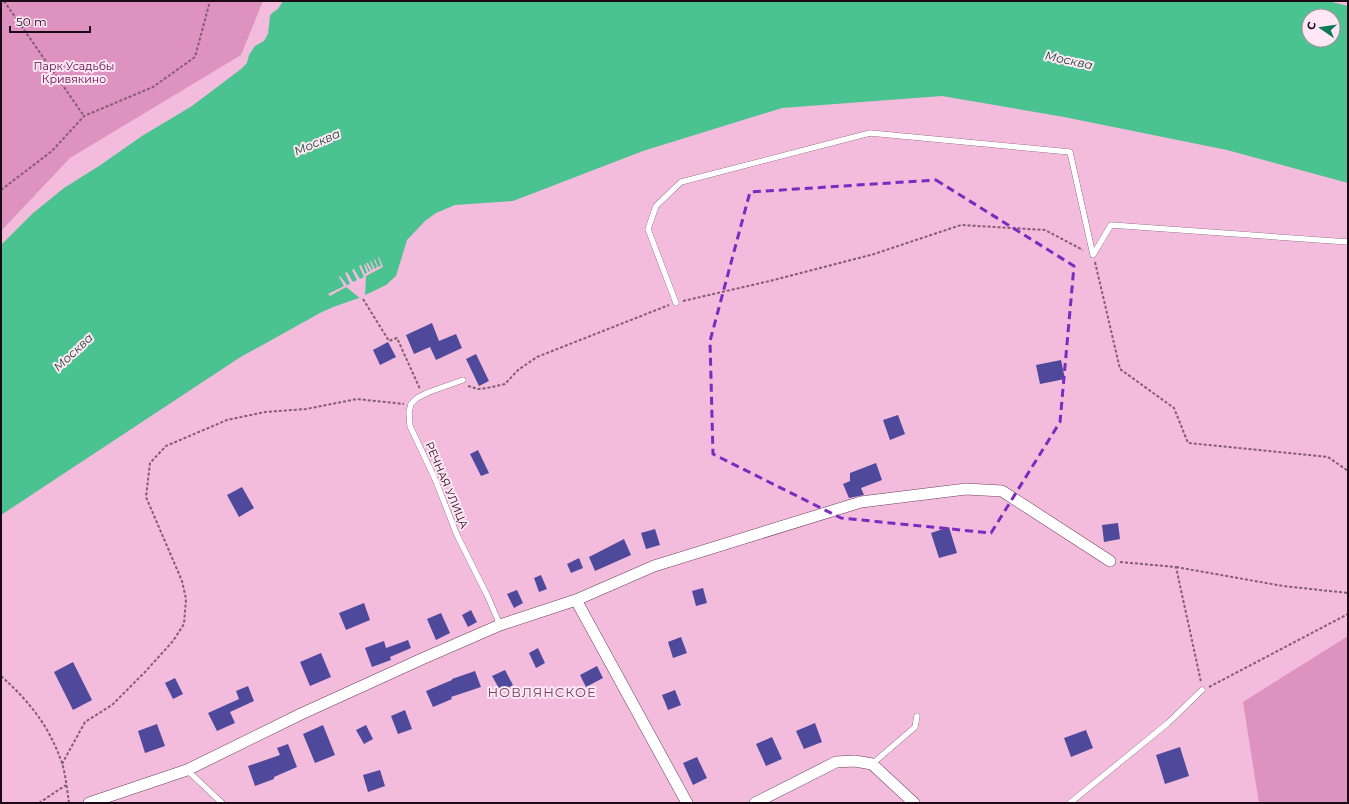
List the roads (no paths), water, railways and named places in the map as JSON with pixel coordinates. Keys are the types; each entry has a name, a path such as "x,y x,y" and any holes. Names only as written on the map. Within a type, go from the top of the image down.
{"street":[{"path":"89,803 187,770 308,711 500,625 576,600 654,566 861,502 966,489 1002,491 1110,561"},
{"path":"576,600 686,803"},
{"path":"755,803 836,762 855,761 872,764 914,803"}],"lane":[{"path":"676,302 648,229 656,206 681,182 870,133 1070,152 1093,255 1111,225 1348,242"},
{"name":"РЕЧНАЯ УЛИЦА","path":"460,381 416,398 411,404 409,412 410,426 435,479 457,535 488,597 500,625"},
{"path":"1073,802 1168,723 1202,690"},
{"path":"872,764 915,727 917,716"},
{"path":"187,770 222,803"}],"water":[{"name":"Москва","path":"283,1 1328,1 1348,6 1348,183 1227,150 1064,117 942,96 782,108 643,151 513,201 455,205 436,213 425,221 407,240 396,276 386,285 359,298 320,313 239,358 1,515 1,245 32,214 64,188 142,136 192,106 241,69 247,63 249,55 255,46 264,41 268,34 270,16 278,9"}],"district":[{"name":"НОВЛЯНСКОЕ","path":"542,692"}],"park label":[{"name":"Парк Усадьбы Кривякино","path":"74,72"}]}
